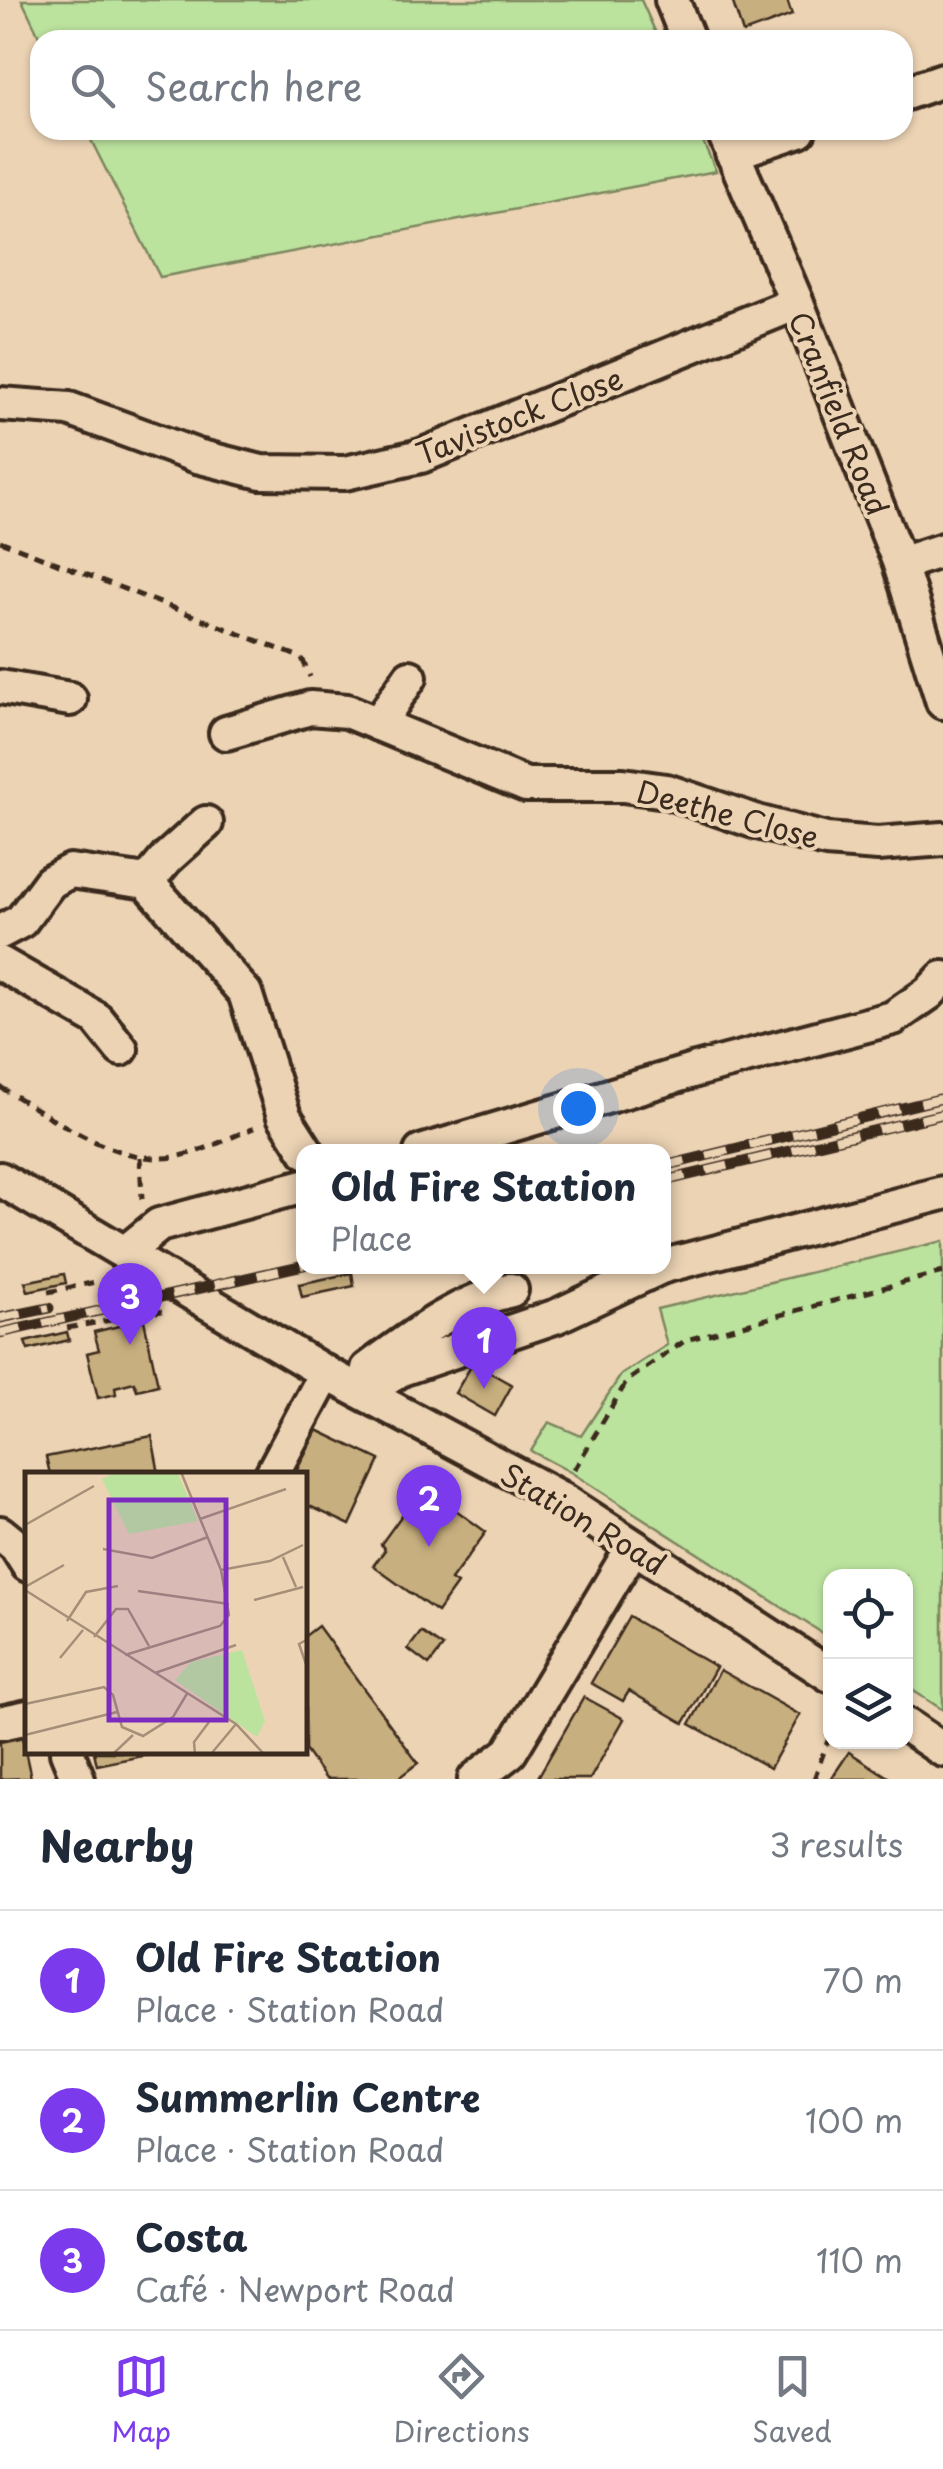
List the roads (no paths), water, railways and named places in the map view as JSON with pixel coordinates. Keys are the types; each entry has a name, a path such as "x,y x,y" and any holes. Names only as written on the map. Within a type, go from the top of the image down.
{"street":[{"path":"672,0 684,30"},
{"path":"913,90 943,80"},
{"name":"Cranfield Road","path":"727,142 797,303 900,564 943,702"},
{"name":"Tavistock Close","path":"0,404 69,409 198,456 261,472 345,472 421,456 797,303"},
{"path":"900,564 943,550"},
{"path":"378,724 410,677"},
{"path":"0,687 70,699"},
{"name":"Deethe Close","path":"226,733 310,708 347,711 526,785 623,785 666,791 826,840 878,844 943,839"},
{"path":"148,882 206,823"},
{"path":"0,932 21,921 50,882 70,871 148,882 245,993 284,1116 303,1144"},
{"path":"0,963 98,1019 120,1049"},
{"path":"448,1144 696,1070 893,1018 929,994 943,978"},
{"name":"Station Road","path":"0,1179 347,1383 558,1497 823,1669"},
{"path":"126,1252 159,1225 296,1188"},
{"path":"671,1264 943,1192"},
{"path":"347,1383 557,1316 647,1274"},
{"path":"274,1472 347,1383 426,1327 489,1295 511,1290"},
{"path":"0,1533 16,1546 25,1560"},
{"path":"474,1779 510,1752 633,1547"},
{"path":"0,1724 25,1718"},
{"path":"913,1730 943,1750"},
{"path":"68,1754 78,1779"}],"railway":[{"path":"671,1164 943,1098"},
{"path":"671,1179 943,1114"},
{"path":"0,1333 296,1267"},
{"path":"0,1318 49,1308"}],"place":[{"name":"Costa","path":"130,1345"},
{"name":"Old Fire Station","path":"484,1389"},
{"name":"Summerlin Centre","path":"429,1547"}]}
